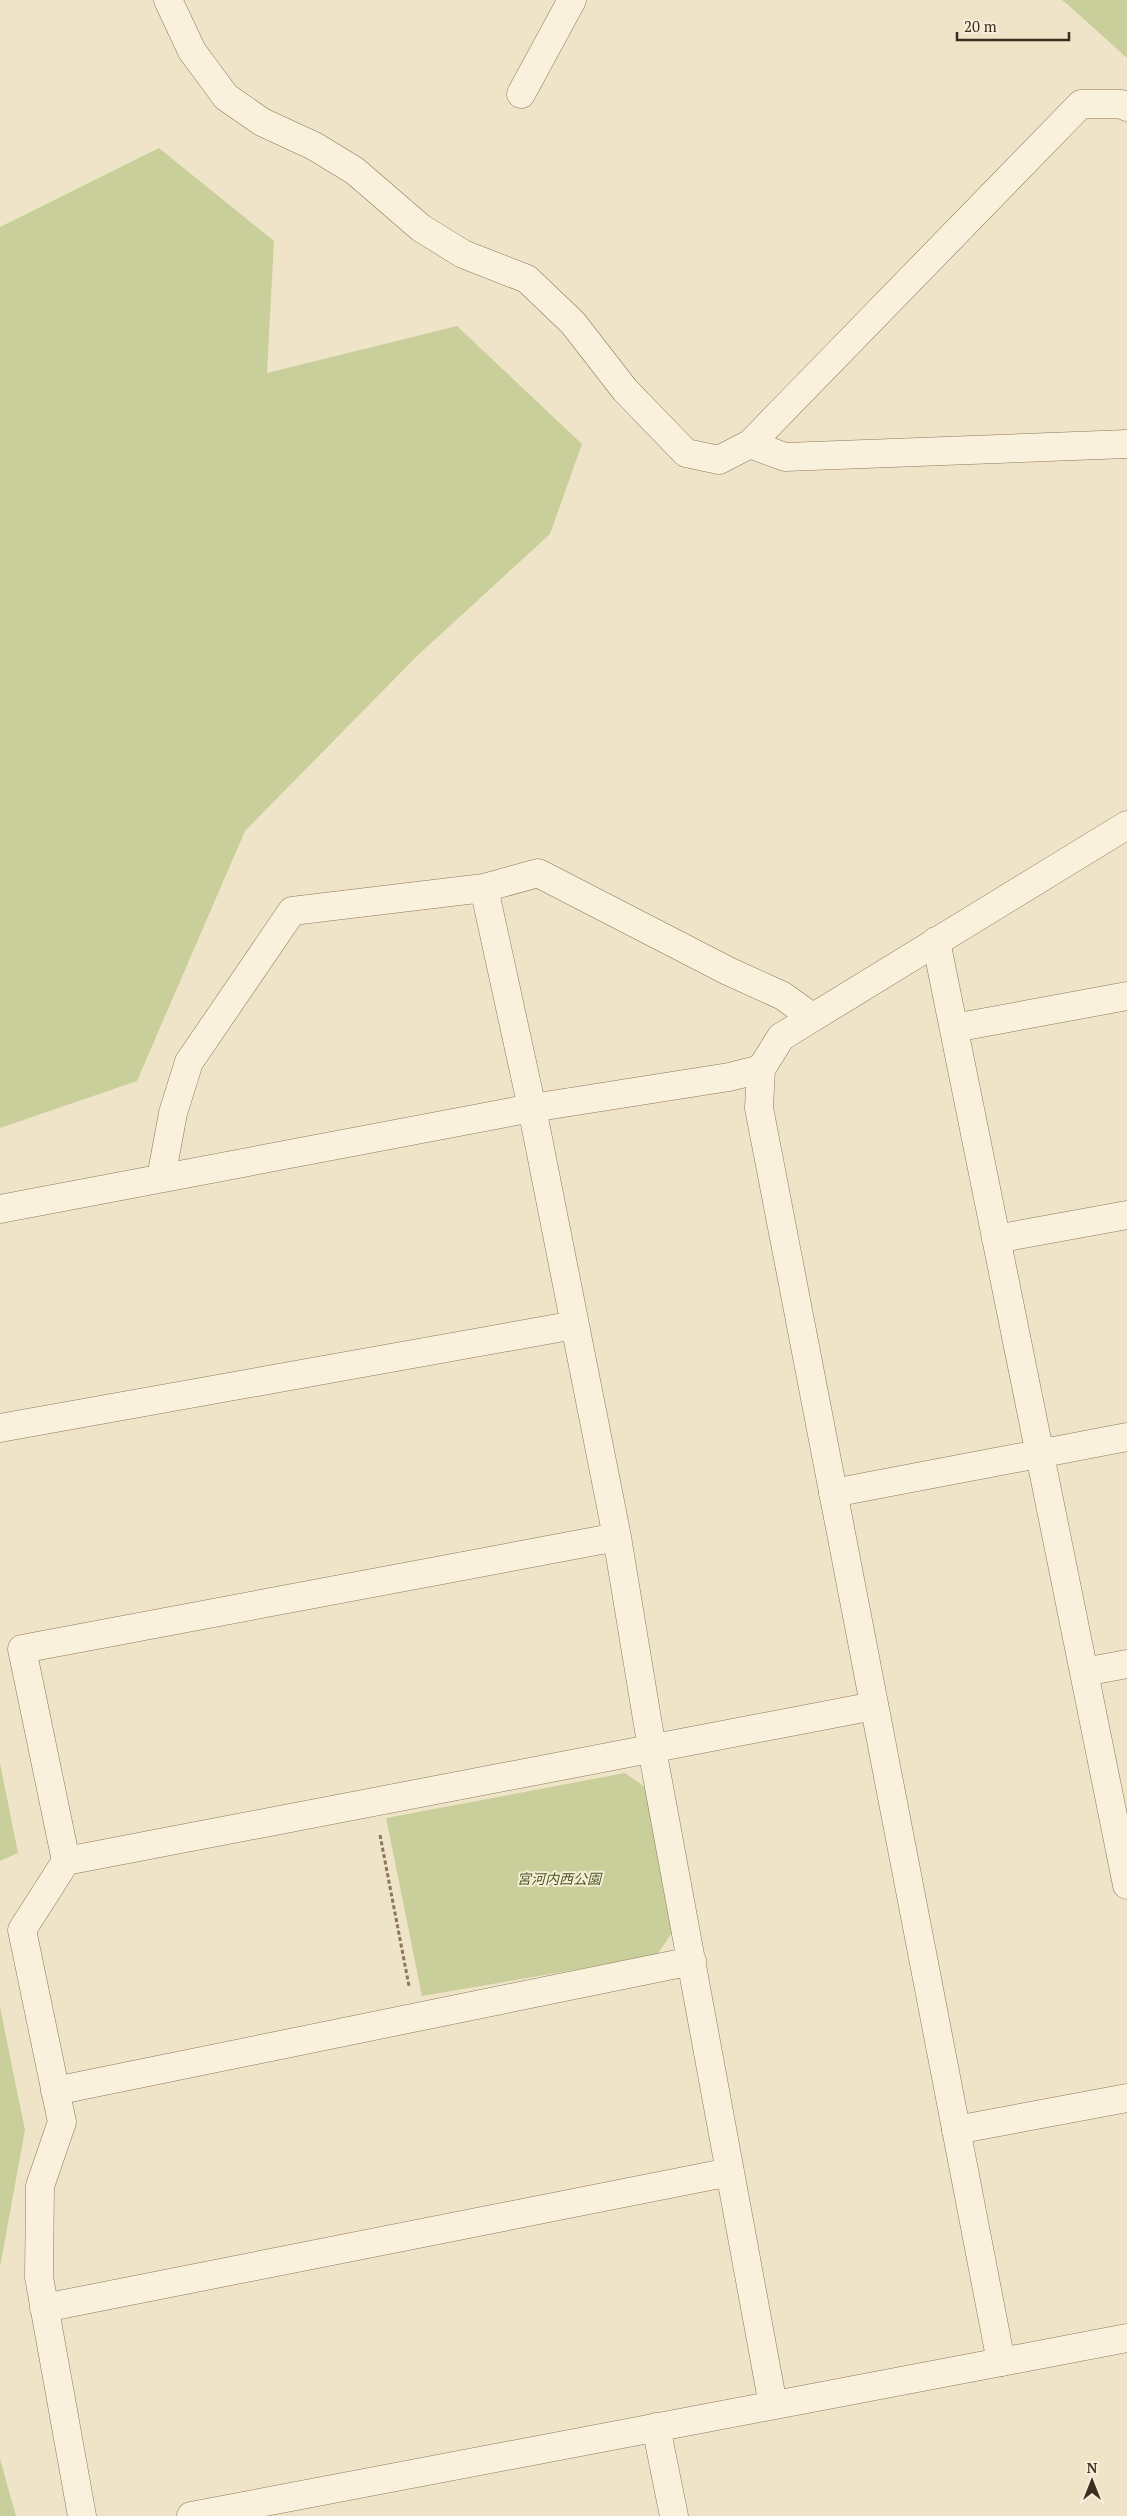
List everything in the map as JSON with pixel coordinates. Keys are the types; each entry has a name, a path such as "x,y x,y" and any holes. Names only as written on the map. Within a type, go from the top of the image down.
{"street":[{"path":"168,0 192,51 226,98 262,122 314,146 355,171 421,228 463,254 527,279 573,323 625,390 686,453 719,460 750,444 1081,104 1121,104 1127,107"},
{"path":"521,94 572,0"},
{"path":"750,444 786,457 1127,444"},
{"path":"1001,2362 759,1108 761,1069 781,1037 1127,825"},
{"path":"161,1178 173,1113 189,1062 292,911 484,888 538,873 728,971 783,996 812,1017"},
{"path":"484,888 532,1108 616,1537 652,1748 773,2405"},
{"path":"936,941 1127,1882"},
{"path":"954,1028 1127,996"},
{"path":"0,1209 532,1108 729,1076 761,1069"},
{"path":"996,1239 1127,1215"},
{"path":"0,1428 575,1325"},
{"path":"833,1493 1127,1437"},
{"path":"66,1861 11,1651 616,1537"},
{"path":"1084,1672 1127,1664"},
{"path":"82,2516 39,2277 40,2186 62,2122 22,1930 66,1861 874,1706"},
{"path":"55,2090 692,1961"},
{"path":"956,2130 1127,2098"},
{"path":"44,2308 730,2172"},
{"path":"191,2516 1127,2338"},
{"path":"656,2428 674,2516"}],"path":[{"path":"374,1802 414,2017"}],"green space":[{"path":"1062,0 1127,0 1127,58 1067,4"},
{"path":"159,148 274,241 267,373 457,326 582,444 550,534 417,656 245,831 137,1081 0,1128 0,227"},
{"path":"0,1763 18,1853 0,1861"},
{"name":"宮河内西公園","path":"625,1773 649,1790 672,1933 656,1956 422,1996 386,1818"},
{"path":"0,2007 25,2130 0,2267"},
{"path":"0,2459 16,2516 0,2516"}]}
